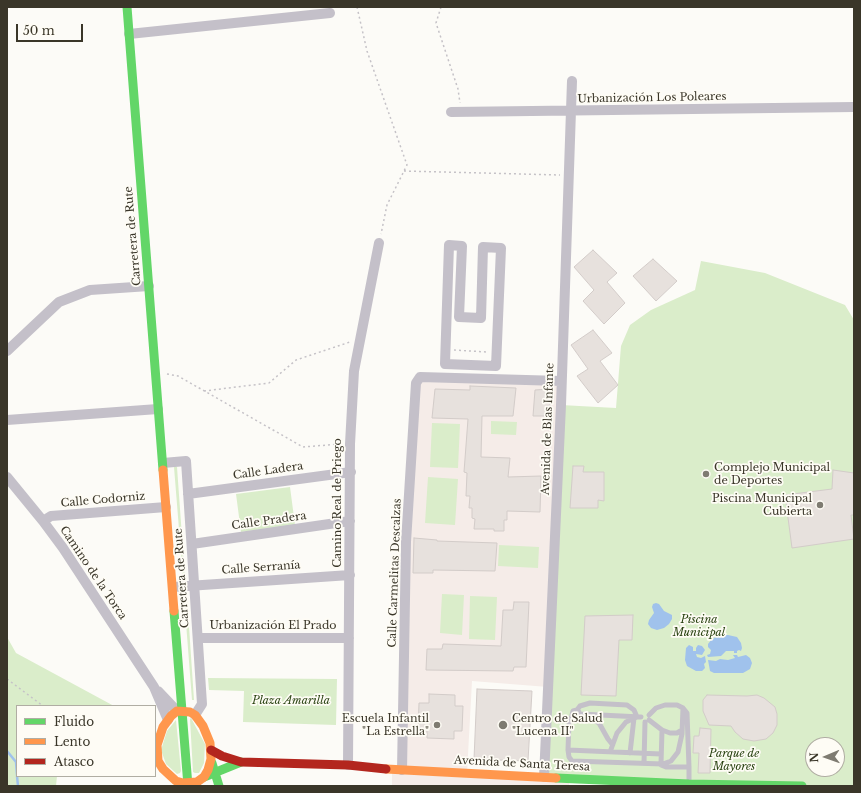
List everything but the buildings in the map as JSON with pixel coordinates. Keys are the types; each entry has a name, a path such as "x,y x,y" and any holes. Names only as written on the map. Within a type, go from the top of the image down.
{"street":[{"name":"Carretera de Rute","path":"127,7 173,587 180,711 195,783"},
{"path":"129,34 330,13"},
{"name":"Avenida de Blas Infante","path":"544,778 572,111 572,81"},
{"name":"Urbanización Los Poleares","path":"456,112 854,107"},
{"name":"Camino Real de Priego","path":"348,765 350,444 354,371 380,243"},
{"path":"449,245 462,246 459,317 481,318 483,247 501,248 496,366 445,364 449,245"},
{"path":"7,352 59,302 90,290 149,286"},
{"name":"Calle Carmelitas Descalzas","path":"402,770 406,542 416,383 420,377 561,381"},
{"path":"7,420 158,409"},
{"name":"Carretera de Rute","path":"163,463 186,461 202,704 195,715"},
{"name":"Calle Ladera","path":"188,494 351,472"},
{"name":"Camino de la Torca","path":"7,477 63,548 154,687 168,720"},
{"name":"Calle Codorniz","path":"43,521 51,516 166,507"},
{"name":"Calle Pradera","path":"192,544 350,521"},
{"name":"Calle Serranía","path":"173,587 194,584 350,575"},
{"name":"Urbanización El Prado","path":"198,638 349,638"},
{"name":"Camino de la Torca","path":"154,687 180,711"},
{"path":"211,755 208,770 195,783 176,781 163,769 158,761 157,745 159,735 168,720 180,711 190,712 195,715 208,734 211,755 219,786"},
{"name":"Avenida de Santa Teresa","path":"211,755 222,756 240,762 348,765 402,770 544,778 588,783 802,786"},
{"name":"Avenida de Santa Teresa","path":"195,783 240,762"}],"lane":[{"path":"579,712 580,706 590,703 627,705 634,710 638,717 630,753"},
{"path":"644,763 648,719 656,708 665,705 677,705 683,708 687,713 689,767 694,785"},
{"path":"658,764 671,761 678,752 682,730 683,708"},
{"path":"638,717 573,711 569,722 569,757 572,761 644,763 658,764 666,767 689,767"},
{"path":"579,712 599,723 612,744"},
{"path":"610,752 617,733 626,722 644,714 662,730 670,733 677,733 682,730"},
{"path":"658,764 661,754 662,730"},
{"path":"568,750 661,754"}],"path":[{"path":"357,7 367,51 407,165 387,205 380,243"},
{"path":"442,7 436,23 458,89 456,112"},
{"path":"404,171 569,175"},
{"path":"204,391 269,383 296,360 360,339"},
{"path":"156,372 178,376 303,447 350,444"},
{"path":"7,679 42,705"}],"shaded area":[{"path":"420,377 561,381 548,687 472,681 467,773 569,779 569,786 392,786 392,770 402,770 406,542"}],"green space":[{"name":"Complejo Municipal de Deportes","path":"701,261 765,273 845,305 854,320 854,786 802,786 544,777 561,405 616,408 621,346 630,325 651,310 695,290"},
{"path":"491,421 517,422 516,435 491,434"},
{"path":"432,423 460,424 458,468 430,467"},
{"path":"174,467 177,467 185,579 183,579"},
{"path":"428,477 458,479 455,525 425,523"},
{"path":"290,487 295,525 241,532 236,494"},
{"path":"499,545 539,547 538,568 498,566"},
{"path":"442,594 464,595 462,635 440,633"},
{"path":"470,596 497,597 495,640 469,639"},
{"path":"184,597 187,597 194,700 192,700"},
{"path":"7,637 16,653 112,705 16,705 16,777 57,777 56,786 7,786"},
{"name":"Plaza Amarilla","path":"208,678 337,679 336,725 243,722 244,691 209,690"},
{"path":"191,718 205,744 204,763 199,773 193,772"},
{"path":"176,720 181,771 177,774 166,764 161,750 167,731"}],"water":[{"path":"653,604 659,604 664,611 672,615 672,619 669,624 664,628 657,630 651,628 648,624 654,613 652,607"},
{"path":"720,635 737,637 741,643 741,651 739,650 737,653 734,653 734,651 726,651 721,656 708,657 707,655 710,654 711,650 708,647 708,644 712,639"},
{"path":"689,645 693,647 693,651 696,651 698,645 702,646 705,650 702,655 696,654 697,657 701,658 705,656 705,668 702,671 696,671 687,666 685,660 686,648"},
{"path":"733,655 737,655 738,657 746,655 750,658 752,663 750,669 743,673 714,673 710,671 708,660 728,660 735,658"}],"waterway":[{"path":"7,751 16,762"},
{"path":"17,777 18,786"}],"traffic: fast":[{"path":"127,7 163,470"},
{"path":"174,611 188,786"},
{"path":"204,777 241,762"},
{"path":"212,763 219,786"},
{"path":"556,778 689,784 802,786"}],"traffic: slow":[{"path":"163,470 174,611"},
{"path":"177,711 190,712 195,715 203,726 210,743 211,759 208,770 204,777 197,782 183,783 176,781 163,769 158,761 157,745 163,727 171,716 177,711"},
{"path":"386,769 556,778"}],"traffic: jam":[{"path":"211,750 222,756 241,762 348,765 386,769"}],"place":[{"name":"Complejo Municipal de Deportes","path":"706,474"},
{"name":"Piscina Municipal Cubierta","path":"820,505"},
{"name":"Escuela Infantil \"La Estrella\"","path":"437,725"},
{"name":"Centro de Salud \"Lucena II\"","path":"503,725"}],"park label":[{"name":"Piscina Municipal","path":"699,626"},
{"name":"Parque de Mayores","path":"734,760"}]}
